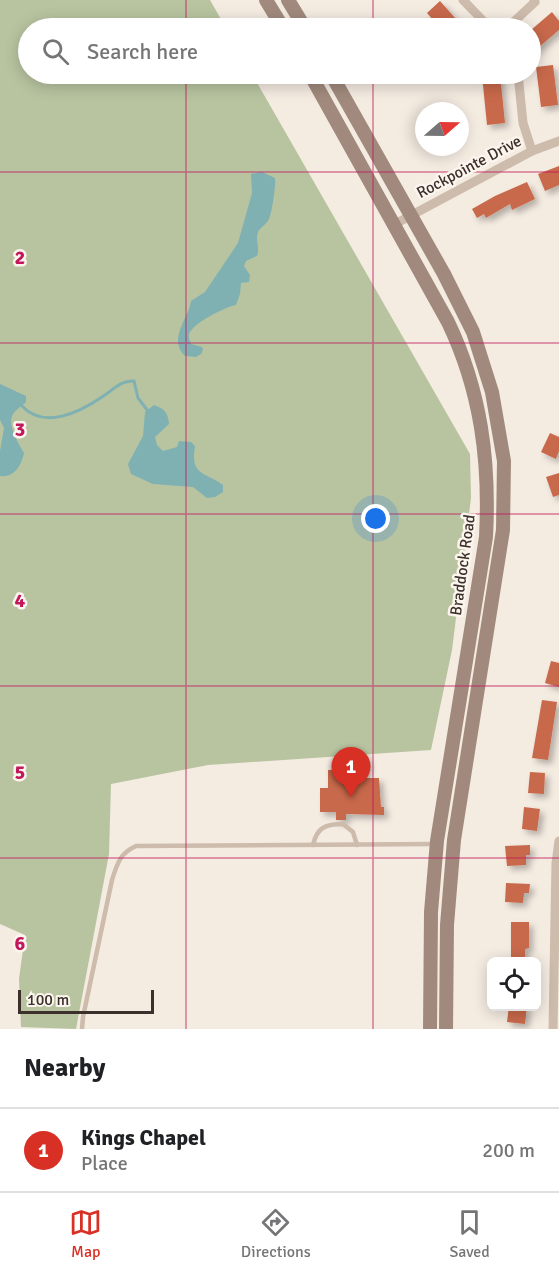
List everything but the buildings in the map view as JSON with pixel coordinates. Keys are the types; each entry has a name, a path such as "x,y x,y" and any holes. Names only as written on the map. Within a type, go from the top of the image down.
{"main road":[{"path":"266,0 277,18"},
{"path":"288,0 299,18"},
{"name":"Braddock Road","path":"316,84 395,224 462,352 477,398 486,459 486,537 436,844 431,912 430,1029"},
{"name":"Braddock Road","path":"337,84 411,215 473,332 492,392 504,461 503,530 459,799 453,850 447,925 447,1029"}],"street":[{"path":"463,0 480,18"},
{"path":"518,18 535,2 534,0"},
{"path":"519,84 523,123 532,151"},
{"name":"Rockpointe Drive","path":"395,224 532,151 559,141"},
{"path":"553,1029 556,863 559,841"}],"lane":[{"path":"313,845 315,836 322,826 343,824 353,832 357,845"},
{"path":"82,1029 112,880 118,860 127,850 136,846 436,844"}],"green space":[{"path":"0,0 210,0 220,18 18,18 18,84 258,84 470,454 471,498 452,650 431,750 208,765 111,784 109,854 76,1029 21,1027 19,979 25,935 0,924"}],"water":[{"path":"262,172 275,178 274,193 268,221 258,232 257,256 246,261 244,266 250,275 249,282 241,283 236,305 196,325 189,338 191,344 202,347 203,350 196,357 185,356 180,349 178,336 191,301 205,292 238,243 252,193 251,174"},
{"path":"0,384 26,396 26,402 15,412 11,420 11,425 24,453 16,470 5,476 0,476 0,451 4,428 0,420"},
{"path":"154,405 165,412 169,424 155,437 157,445 163,451 177,447 179,441 191,442 195,446 194,456 197,468 223,485 223,492 215,497 207,498 193,487 153,484 131,474 128,464 143,436 145,412"}],"waterway":[{"path":"22,406 41,417 62,416 83,408 121,384 134,381 138,398 148,411"}],"place":[{"name":"Kings Chapel","path":"351,797"}]}
